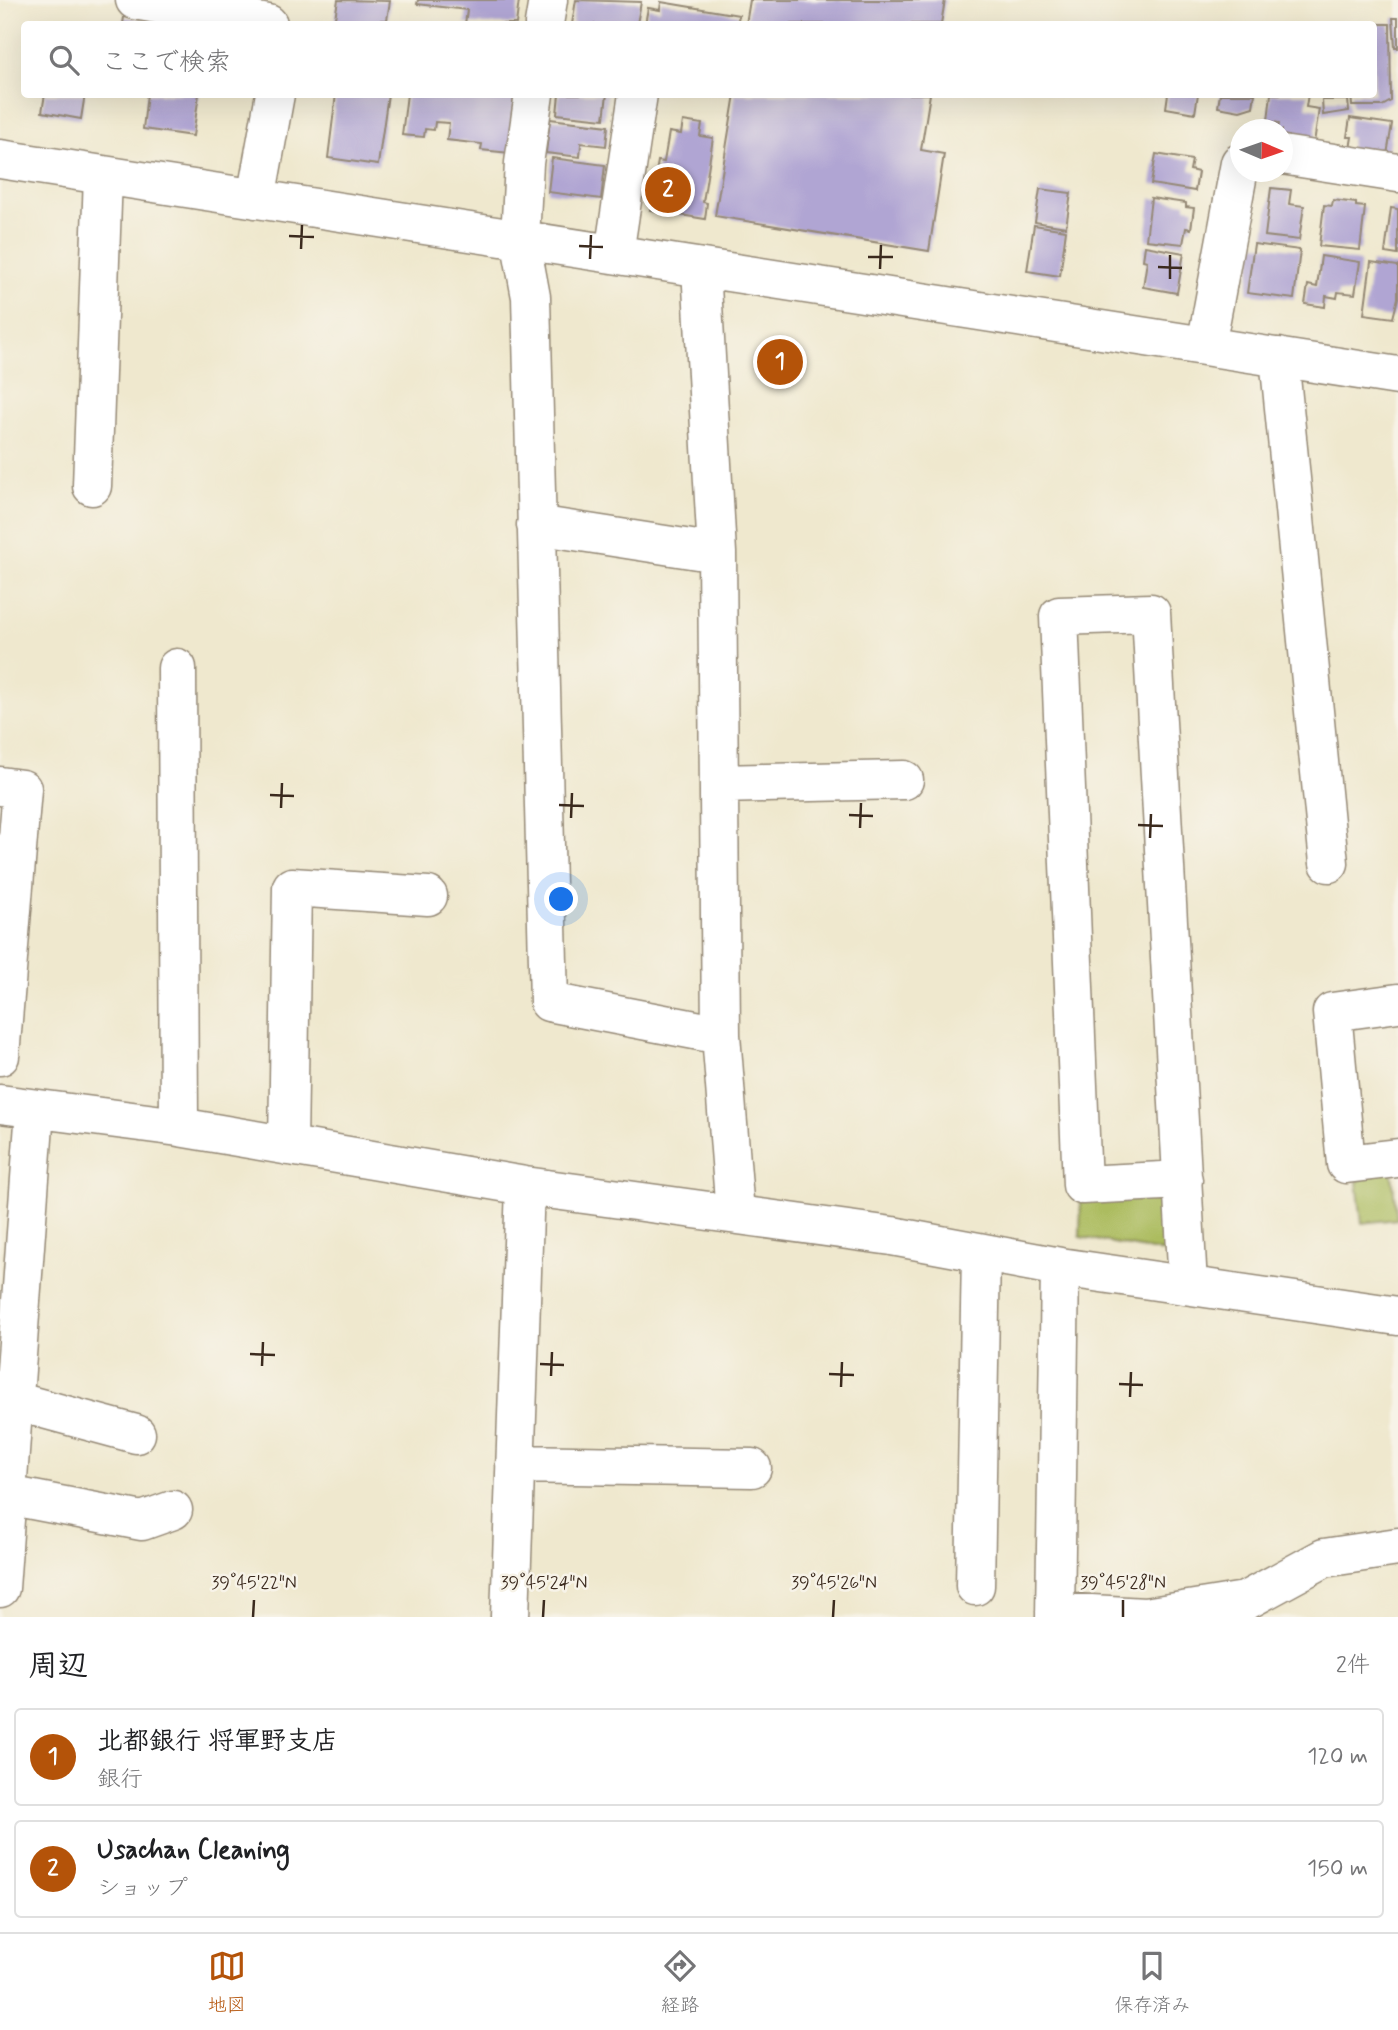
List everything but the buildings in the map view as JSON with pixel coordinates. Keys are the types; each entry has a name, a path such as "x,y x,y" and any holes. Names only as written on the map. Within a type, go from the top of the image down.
{"street":[{"path":"135,0 251,21"},
{"path":"544,21 548,0"},
{"path":"256,199 274,98"},
{"path":"533,98 524,163 520,238 531,298 548,1002 721,1035"},
{"path":"614,254 637,98"},
{"path":"1293,157 1398,173"},
{"path":"0,159 1398,376"},
{"path":"92,486 103,175"},
{"path":"1206,346 1237,182"},
{"path":"701,268 717,553 721,1035 735,1213"},
{"path":"1279,357 1329,863"},
{"path":"536,525 717,553"},
{"path":"1183,1180 1082,1185 1059,616 1151,613 1183,1180 1188,1285"},
{"path":"177,668 179,1127"},
{"path":"719,785 904,780"},
{"path":"0,786 22,789 0,1056"},
{"path":"288,1146 292,887 428,896"},
{"path":"1398,1003 1332,1012 1346,1164 1398,1158"},
{"path":"0,1588 14,1401 18,1107 179,1127 525,1186 735,1213 1060,1267 1398,1316"},
{"path":"510,1617 525,1186"},
{"path":"975,1586 981,1253"},
{"path":"1060,1267 1055,1614 1145,1617 1244,1601 1324,1558 1398,1547"},
{"path":"14,1401 136,1434"},
{"path":"515,1464 752,1468"},
{"path":"7,1494 142,1521 173,1510"}],"green space":[{"path":"1391,1166 1397,1219 1362,1223 1357,1181"},
{"path":"1175,1188 1178,1255 1080,1237 1081,1191"}],"place":[{"name":"Usachan Cleaning","path":"668,190"},
{"name":"北都銀行 将軍野支店","path":"780,362"}]}
